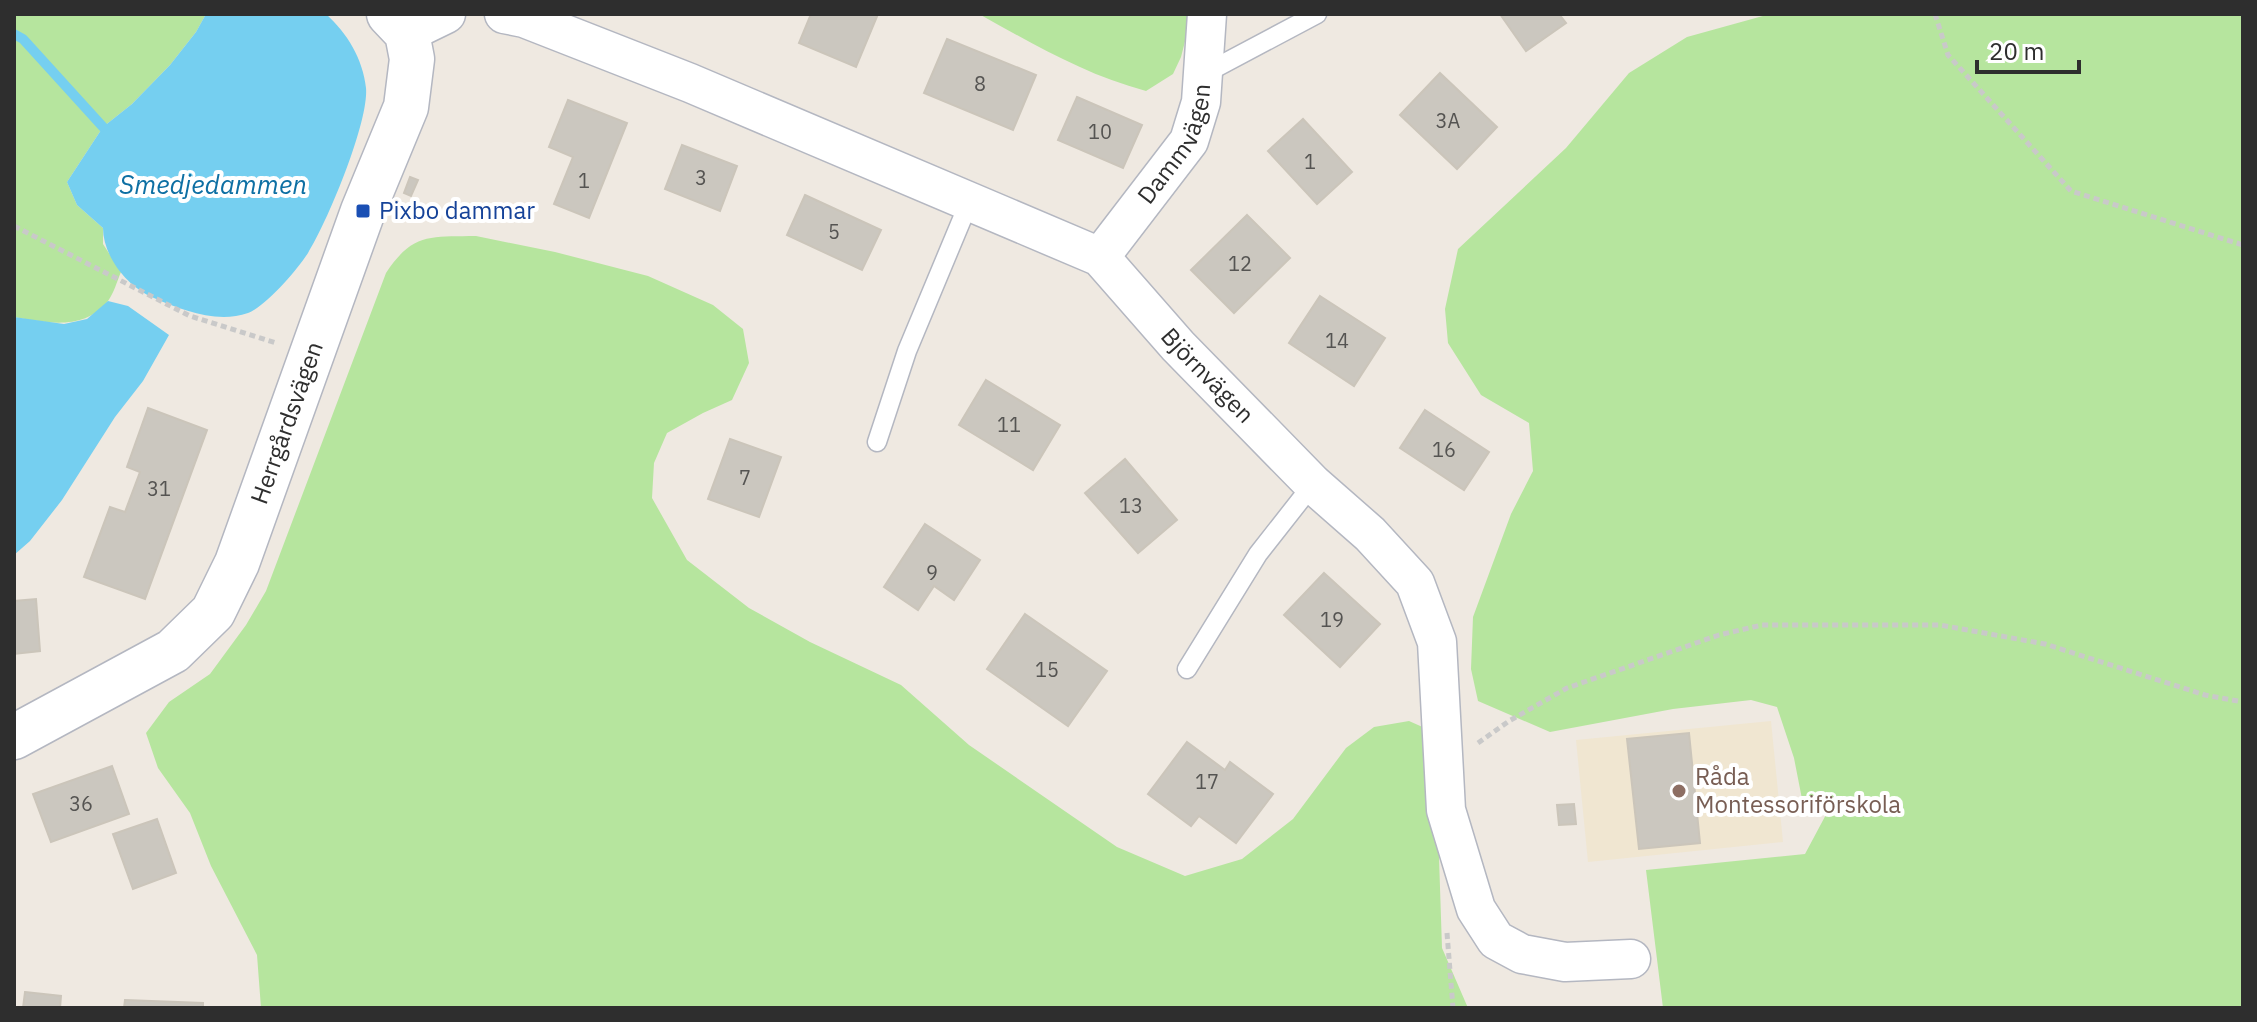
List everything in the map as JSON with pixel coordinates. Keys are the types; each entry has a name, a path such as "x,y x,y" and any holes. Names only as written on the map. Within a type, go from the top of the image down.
{"street":[{"path":"398,24 446,14"},
{"name":"Björnvägen","path":"504,14 524,18 690,83 1100,257 1178,346 1313,484 1370,534 1415,583 1437,642 1446,810 1476,909 1496,940 1522,954 1565,962 1631,959"},
{"name":"Dammvägen","path":"1100,257 1189,141 1201,102 1207,14"},
{"name":"Herrgårdsvägen","path":"14,737 173,651 213,612 237,563 377,172 406,107 412,59 398,24"}],"lane":[{"path":"1204,74 1317,14"},
{"path":"877,442 907,351 970,200"},
{"path":"1187,669 1258,554 1313,484"}],"path":[{"path":"1935,14 1948,55 2071,191 2243,245"},
{"path":"14,226 190,316 311,354"},
{"path":"1477,743 1567,688 1719,635 1762,625 1940,625 2045,644 2205,695 2243,702"}],"shaded area":[{"name":"Råda Montessoriförskola","path":"1771,721 1783,842 1588,862 1576,740"}],"green space":[{"path":"14,14 206,14 170,65 132,104 103,127 67,182 77,205 103,228 103,244 121,272 108,301 98,311 76,321 52,322 14,317"},
{"path":"979,14 1190,14 1191,18 1181,57 1173,74 1146,91 1081,68"},
{"path":"1770,14 2243,14 2243,1008 1663,1008 1646,870 1805,854 1829,809 1802,799 1794,758 1777,707 1751,700 1673,709 1550,732 1478,701 1471,669 1473,617 1511,514 1533,471 1529,423 1481,395 1448,343 1445,309 1458,249 1566,148 1629,73 1687,37"},
{"path":"476,236 648,276 713,305 743,329 749,363 732,400 667,433 654,463 652,498 687,560 749,608 810,642 901,685 969,745 1117,847 1185,876 1242,859 1293,819 1346,748 1374,727 1409,721 1427,729 1436,767 1442,948 1468,1008 261,1008 257,955 211,866 190,813 158,768 146,733 169,702 210,674 246,625 266,591 386,273 414,244 435,237"}],"water":[{"name":"Smedjedammen","path":"206,14 326,14 353,47 366,88 354,147 326,219 308,253 289,278 263,303 248,313 224,317 176,307 135,286 112,260 103,228 77,205 67,182 103,127 132,104 170,65"},
{"path":"108,301 128,306 169,335 143,381 115,417 62,500 30,541 14,555 14,317 64,324 87,319"}],"building":[{"path":"811,14 878,14 856,67 799,43"},
{"path":"1500,14 1559,14 1566,23 1526,51"},
{"path":"947,39 1036,75 1013,130 924,93"},
{"path":"1440,73 1497,127 1457,169 1400,115"},
{"path":"1077,97 1142,125 1123,168 1058,140"},
{"path":"568,100 627,123 589,218 554,204 573,157 549,147"},
{"path":"1303,119 1352,172 1317,204 1268,151"},
{"path":"682,145 737,166 720,211 665,189"},
{"path":"410,177 418,180 411,196 404,193"},
{"path":"805,195 881,230 862,270 787,235"},
{"path":"1247,215 1290,258 1234,313 1191,270"},
{"path":"1320,296 1385,338 1354,386 1289,343"},
{"path":"986,380 1060,425 1033,470 959,425"},
{"path":"148,408 207,430 145,599 84,577 110,507 125,512 140,472 127,467"},
{"path":"1425,410 1489,452 1464,490 1400,448"},
{"path":"730,439 781,457 759,517 708,499"},
{"path":"1125,459 1177,520 1138,553 1085,493"},
{"path":"925,524 980,560 954,600 934,586 918,610 884,587"},
{"path":"1324,573 1380,624 1340,667 1284,615"},
{"path":"36,599 40,651 14,654 14,601"},
{"path":"1025,614 1107,671 1068,726 987,669"},
{"path":"1689,733 1700,843 1639,849 1627,739"},
{"path":"1187,742 1225,770 1230,762 1273,794 1236,843 1199,816 1191,826 1148,794"},
{"path":"112,766 129,814 51,842 33,794"},
{"path":"1574,804 1576,824 1559,825 1557,805"},
{"path":"157,819 176,873 133,889 113,834"},
{"path":"25,992 61,996 60,1008 23,1008"},
{"path":"125,1000 203,1003 203,1008 124,1008"}],"waterway":[{"path":"14,34 23,39 103,127"}],"place":[{"name":"Pixbo dammar","path":"363,211"},
{"name":"Råda Montessoriförskola","path":"1679,791"}]}
